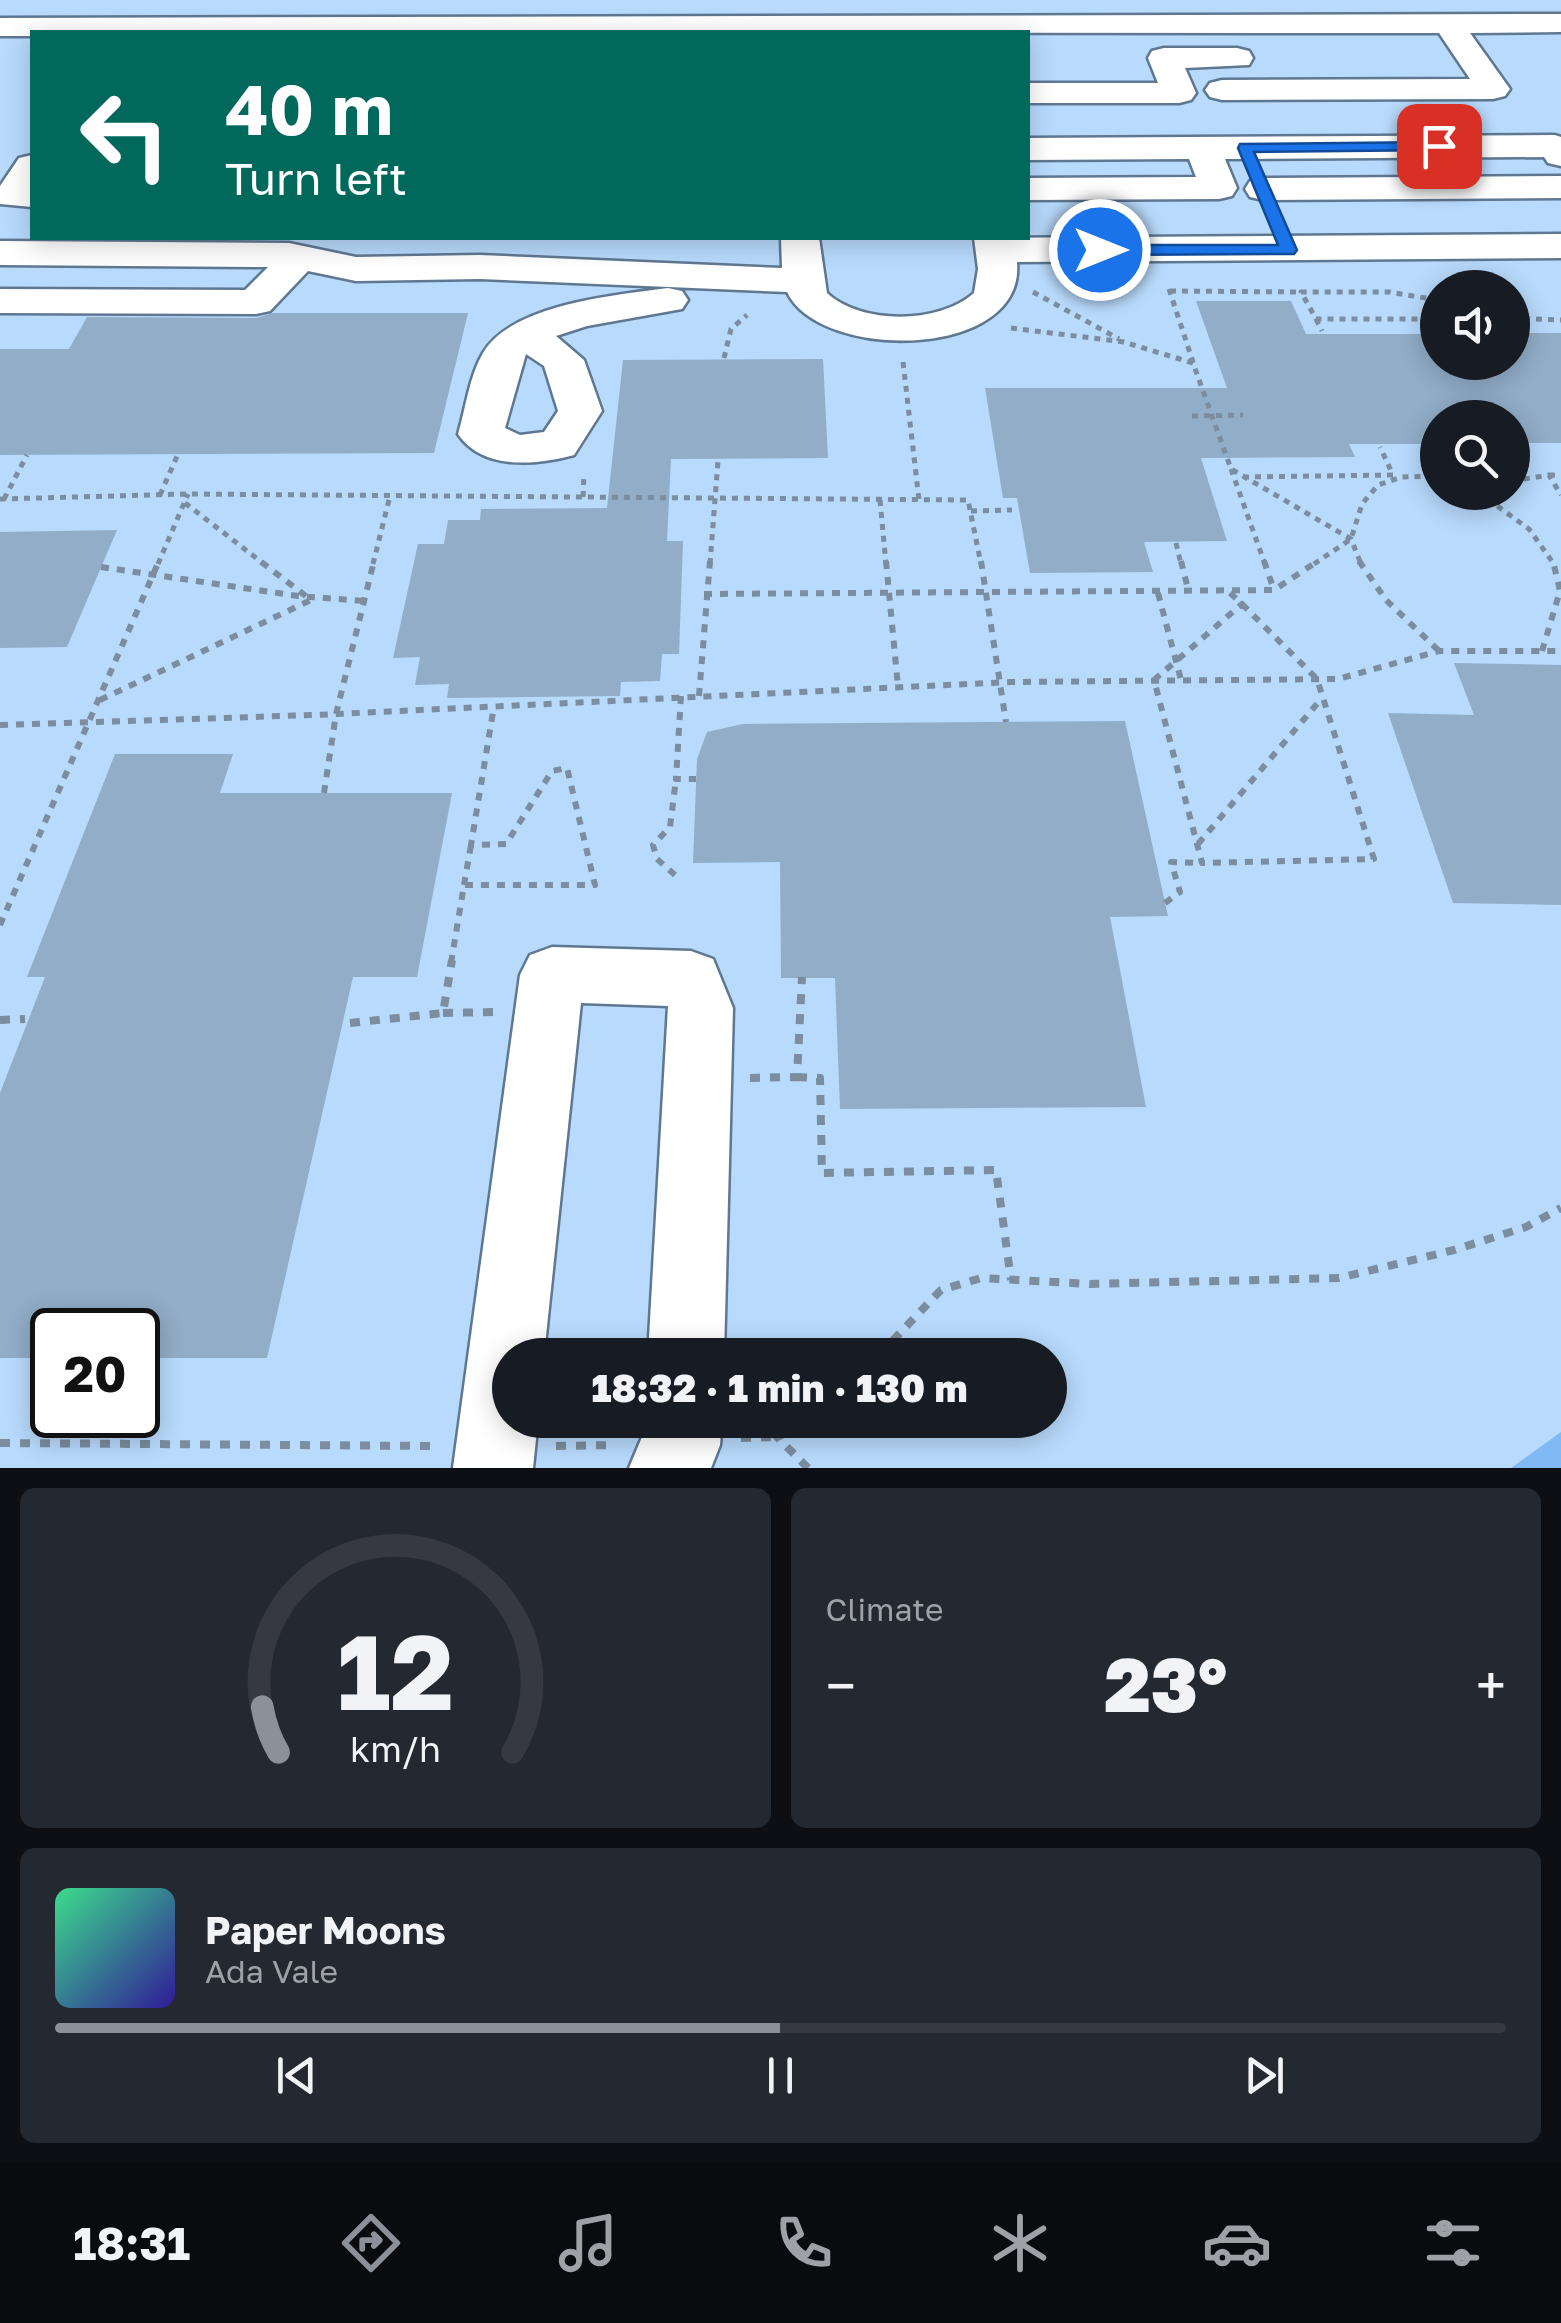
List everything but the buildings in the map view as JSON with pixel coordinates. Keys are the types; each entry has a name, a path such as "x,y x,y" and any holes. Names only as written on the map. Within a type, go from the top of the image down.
{"lane":[{"path":"129,20 164,0"},
{"path":"0,27 300,13 471,29 646,13 793,29 951,28 1189,12 1448,23 1561,23"},
{"path":"1189,12 1288,250"},
{"path":"1125,58 1164,58 1215,74 1493,89 1448,23"},
{"path":"1433,56 1470,56"},
{"path":"1030,93 1179,93 1164,58"},
{"path":"1215,74 1264,58"},
{"path":"1030,149 1555,146 1561,155"},
{"path":"1030,189 1218,188 1203,148"},
{"path":"30,169 12,196 30,196"},
{"path":"1263,188 1561,187"},
{"path":"793,281 800,240"},
{"path":"0,253 289,256 356,269 403,252 484,252 576,274 764,277 793,281 811,302 834,316 885,327 942,326 979,310 990,300 999,277 994,244 1288,250 1561,246"},
{"path":"0,302 256,302 298,259"},
{"path":"526,336 535,328 612,307 770,290 793,281"},
{"path":"508,1338 552,975 691,978 701,1008 687,1338"}],"path":[{"path":"1163,274 1274,590"},
{"path":"1028,288 1124,342"},
{"path":"1170,291 1389,292 1420,297"},
{"path":"1301,292 1322,332"},
{"path":"724,358 731,330 750,313"},
{"path":"1530,316 1561,320"},
{"path":"1316,319 1420,318"},
{"path":"995,326 1124,342 1193,364"},
{"path":"902,349 919,500"},
{"path":"1192,416 1243,415"},
{"path":"1380,447 1393,475"},
{"path":"160,495 178,454"},
{"path":"2,499 27,455"},
{"path":"699,696 704,594 718,462"},
{"path":"1231,469 1351,538"},
{"path":"1530,478 1561,474"},
{"path":"1393,475 1376,485 1364,500 1351,538 1358,562 1373,588 1439,651"},
{"path":"1549,475 1561,495"},
{"path":"1242,477 1420,476"},
{"path":"2,499 160,495 968,500 986,592 996,682 1006,722"},
{"path":"324,792 336,714 390,496"},
{"path":"0,924 186,498"},
{"path":"186,498 312,600"},
{"path":"880,500 898,686"},
{"path":"971,511 1012,510"},
{"path":"1506,510 1541,540 1560,581 1553,624 1542,651"},
{"path":"704,594 1274,590 1351,538"},
{"path":"1176,543 1189,593"},
{"path":"1550,560 1561,559"},
{"path":"101,567 156,570 312,600 364,600"},
{"path":"1165,903 1180,892 1171,862 1374,859 1317,679 1230,592"},
{"path":"1158,593 1181,680"},
{"path":"99,701 312,600"},
{"path":"1154,680 1242,604"},
{"path":"0,724 336,714 996,682 1338,679 1439,651 1561,651"},
{"path":"1154,680 1202,863"},
{"path":"675,875 657,859 654,845 670,827 681,696"},
{"path":"1198,844 1322,697"},
{"path":"350,1023 443,1013 494,706"},
{"path":"464,885 595,885 566,768 552,771 506,844 472,845"},
{"path":"676,779 696,779"},
{"path":"0,1020 25,1019"},
{"path":"796,1077 820,1078 822,1174 996,1170 1011,1280"},
{"path":"895,1338 941,1290 981,1278 1090,1284 1339,1278 1454,1250 1526,1226 1561,1208"},
{"path":"0,1443 494,1457 763,1438"},
{"path":"778,1438 808,1468"}],"shaded area":[{"path":"0,0 1561,0 1561,1468 0,1468"}],"water":[{"path":"1561,1432 1561,1468 1511,1468"}],"route":[{"path":"1100,250 1288,250 1245,148 1439,146"}]}
